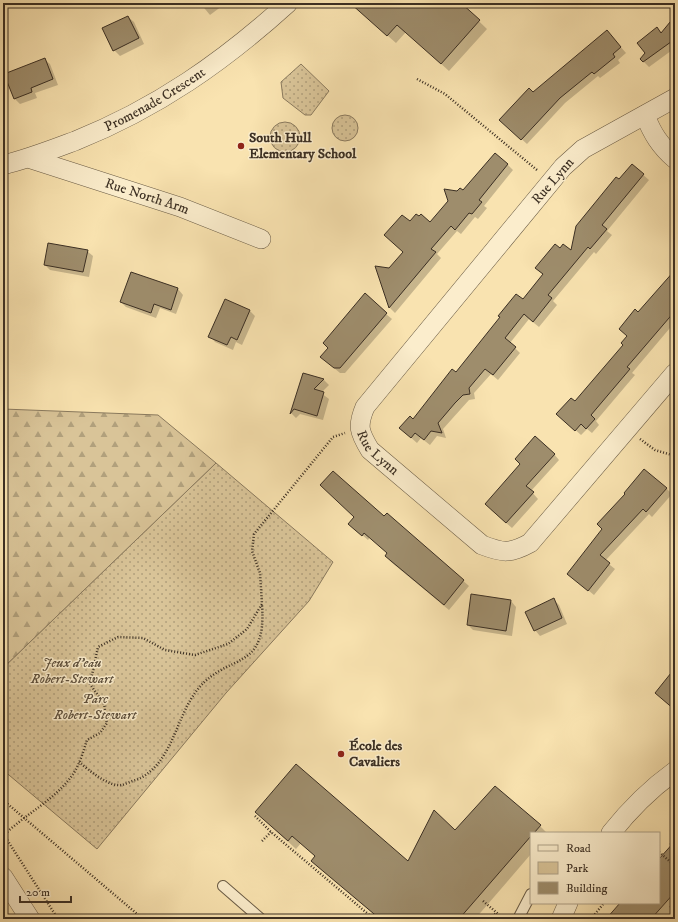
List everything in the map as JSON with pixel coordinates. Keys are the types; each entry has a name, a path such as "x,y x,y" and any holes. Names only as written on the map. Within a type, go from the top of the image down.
{"street":[{"name":"Promenade Crescent","path":"3,164 31,159 93,133 141,110 198,77 258,31 288,3"},
{"name":"Rue Lynn","path":"675,98 608,133 583,149 552,182 365,407 359,422 362,437 370,450 482,545 498,552 515,551 530,543 628,430 675,373"},
{"path":"645,115 650,129 662,147 675,159"},
{"name":"Rue North Arm","path":"31,159 180,207 261,239"},
{"path":"612,832 638,801 654,786 675,771"},
{"path":"3,877 30,919"},
{"path":"561,919 568,904"}],"lane":[{"path":"223,886 262,919"},
{"path":"518,919 530,896"}],"path":[{"path":"417,78 445,94 552,182"},
{"path":"79,762 99,778 120,785 147,775 164,755 198,689 218,671 238,663 253,653 264,626 260,574 252,551 254,534 333,437 360,428"},
{"path":"628,430 655,450 675,456"},
{"path":"58,919 3,836 24,817 49,798 71,777 79,762 87,740 100,733 107,723 104,704 90,684 98,647 118,636 143,638 165,650 195,655 228,644 247,629 262,604"},
{"path":"3,800 143,919"},
{"path":"255,816 271,832 374,919"},
{"path":"262,841 271,832"},
{"path":"660,853 675,866"},
{"path":"483,901 503,918"},
{"path":"667,919 675,912 670,908 675,903"},
{"path":"591,919 603,904"},
{"path":"491,919 496,913"}],"green space":[{"path":"301,64 329,91 311,115 305,115 283,98 281,82"},
{"path":"345,115 354,119 358,128 354,137 345,141 336,137 332,128 336,119"},
{"path":"285,122 296,126 300,137 296,148 285,152 274,148 270,137 274,126"},
{"path":"3,409 158,415 216,463 3,668"},
{"name":"Parc Robert-Stewart","path":"216,463 333,562 309,601 226,693 97,849 3,770 3,668"}],"building":[{"path":"350,3 461,3 480,20 441,64 397,25 387,36"},
{"path":"128,16 139,38 113,51 102,28"},
{"path":"675,16 675,39 643,62 640,59 645,53 637,43 657,27 661,33"},
{"path":"607,30 621,47 613,54 615,57 594,74 592,72 560,98 521,140 499,120 529,88 533,92"},
{"path":"45,58 53,79 31,88 32,92 14,99 4,74"},
{"path":"495,153 508,164 479,200 482,202 472,214 469,213 455,230 451,226 431,249 436,252 389,308 375,266 389,268 403,252 384,235 402,215 410,221 416,214 419,216 421,214 430,222 448,201 444,189 457,191 460,188 463,190"},
{"path":"632,164 644,174 602,225 607,229 590,249 588,247 548,295 552,298 533,322 524,314 505,338 516,347 493,375 485,369 469,388 470,394 463,395 455,403 438,423 442,433 431,431 424,440 415,433 411,438 399,428 410,416 413,419 452,369 456,372 500,317 498,316 516,294 523,299 543,274 535,268 555,244 560,248 563,244 571,250 576,226 616,177 619,179"},
{"path":"48,243 88,250 83,272 44,265"},
{"path":"675,270 675,311 627,367 630,369 591,415 595,419 586,429 581,424 575,431 556,414 571,398 575,401 623,345 621,343 627,336 619,329 635,309 638,312"},
{"path":"131,272 178,288 171,310 154,304 151,313 120,302"},
{"path":"365,293 387,313 340,368 334,368 320,357 328,348 323,343"},
{"path":"225,299 250,310 237,340 231,337 227,345 208,337"},
{"path":"303,373 324,379 314,389 324,392 317,416 294,409 290,414"},
{"path":"535,436 555,454 526,486 534,492 506,523 485,504 520,464 515,459"},
{"path":"644,469 667,488 646,512 643,509 600,555 610,563 588,591 567,574 602,529 597,524 625,494 624,493"},
{"path":"333,471 384,516 387,513 464,580 444,605 385,556 387,553 364,533 362,536 348,524 354,517 320,485"},
{"path":"471,594 511,600 506,631 467,625"},
{"path":"554,598 562,618 534,631 525,612"},
{"path":"675,668 675,710 655,693"},
{"path":"296,764 408,861 434,810 455,830 495,786 541,825 535,832 530,832 530,837 459,919 380,919 311,861 315,856 292,836 288,841 255,812"},
{"path":"675,841 675,892 651,919 606,919 619,904 660,904 660,858"}],"place":[{"name":"South Hull Elementary School","path":"241,146"},
{"name":"École des Cavaliers","path":"341,754"}],"park label":[{"name":"Jeux d'eau Robert-Stewart","path":"72,672"}]}
